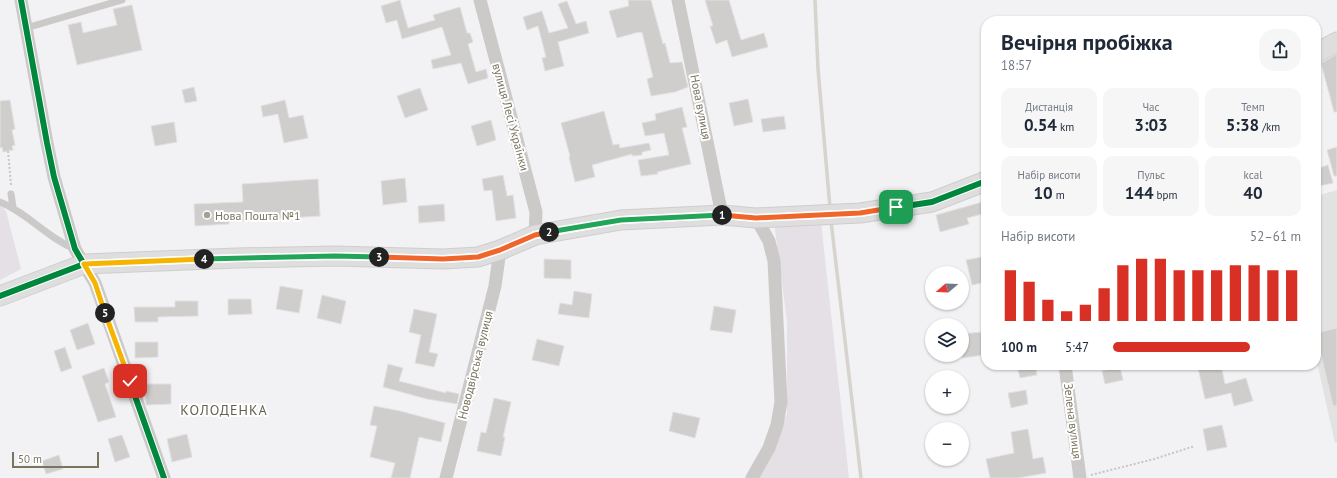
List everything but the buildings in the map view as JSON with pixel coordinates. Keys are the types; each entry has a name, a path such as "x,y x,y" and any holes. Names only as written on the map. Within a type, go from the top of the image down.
{"main road":[{"path":"1321,50 1337,42"},
{"path":"0,296 79,257 335,256 443,259 478,257 500,250 535,235 621,220 722,215 756,218 860,213 932,202 981,183"}],"street":[{"path":"21,0 54,176 79,257 95,283 164,478"},
{"name":"вулиця Лесі Українки","path":"480,0 536,212 535,235"},
{"name":"Нова вулиця","path":"678,0 722,215"},
{"path":"752,478 769,448 777,425 781,402 774,261 769,241 756,218"},
{"name":"Новодвірська вулиця","path":"446,478 495,286 500,250"},
{"name":"Зелена вулиця","path":"1066,370 1080,478"}],"lane":[{"path":"26,28 122,0"},
{"path":"12,194 13,207"},
{"path":"0,202 13,207 79,257"}],"path":[{"path":"8,151 12,194"},
{"path":"1080,478 1154,459 1195,446"}],"shaded area":[{"path":"1337,190 1337,442 1335,443 1319,370 1321,370 1321,195"},
{"path":"0,205 6,211 21,269 0,280"},
{"path":"774,221 821,222 849,478 758,478 787,414 787,321"}],"waterway":[{"path":"815,0 818,69 830,208"},
{"path":"831,221 861,478"}],"cycle path":[{"path":"21,0 54,177 75,249 95,283 164,478"},
{"path":"0,296 84,264 335,256 443,259 478,257 500,250 535,235 621,220 722,215 756,218 860,213 932,202 981,183"}],"place":[{"name":"Нова Пошта №1","path":"207,215"}],"district":[{"name":"КОЛОДЕНКА","path":"224,410"}],"route":[{"path":"130,381 95,283 84,264 335,256 443,259 478,257 500,250 535,235 621,220 722,215 756,218 860,213 896,207"}]}
